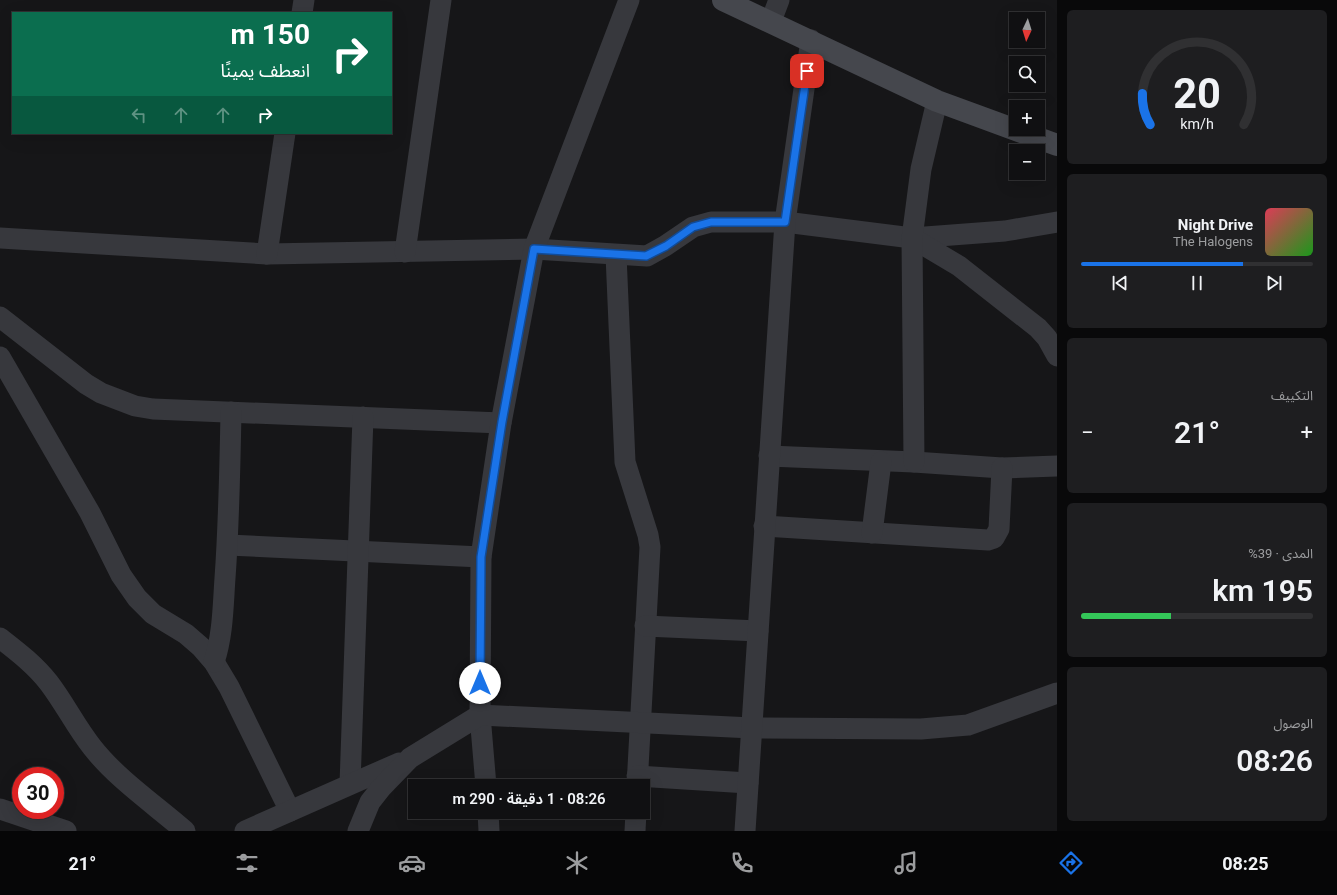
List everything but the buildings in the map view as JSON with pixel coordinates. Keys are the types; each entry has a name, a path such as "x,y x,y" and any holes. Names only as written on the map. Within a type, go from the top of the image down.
{"street":[{"path":"302,12 304,0"},
{"path":"405,252 441,0"},
{"path":"485,779 480,715 481,557 502,422 534,249 629,0"},
{"path":"723,0 811,40 937,102 1057,145"},
{"path":"771,21 779,0"},
{"path":"745,831 785,222 811,40"},
{"path":"914,462 912,238 921,169 937,102"},
{"path":"267,254 285,134"},
{"path":"0,238 267,254 534,249 646,256 666,246 693,227 711,222 785,222 912,238 1005,231 1057,222"},
{"path":"912,238 959,266 1038,328 1047,338 1057,356"},
{"path":"616,255 625,462 648,535 650,547 639,722 637,779"},
{"path":"0,317 86,384 118,401 153,409 502,422"},
{"path":"0,357 90,513 121,575 133,592 153,614 186,634 201,647 214,662 230,687 290,811"},
{"path":"214,662 218,650 222,620 228,545 231,412"},
{"path":"350,784 363,417"},
{"path":"769,456 880,462 914,462 1002,468 1057,466"},
{"path":"872,533 880,462"},
{"path":"764,526 982,540 994,538 999,528 1002,468"},
{"path":"228,545 481,557"},
{"path":"645,626 758,632"},
{"path":"0,638 24,656 39,671 92,747 114,772 185,831"},
{"path":"245,831 410,758 480,715 752,728 921,729 968,725 1057,693"},
{"path":"358,831 370,802 381,788 410,758"},
{"path":"650,781 748,783"},
{"path":"0,810 66,831"},
{"path":"488,819 489,831"},
{"path":"635,831 636,819"}],"route":[{"path":"480,683 481,557 502,422 534,249 646,256 666,246 678,235 693,227 711,222 785,222 807,71"}]}
